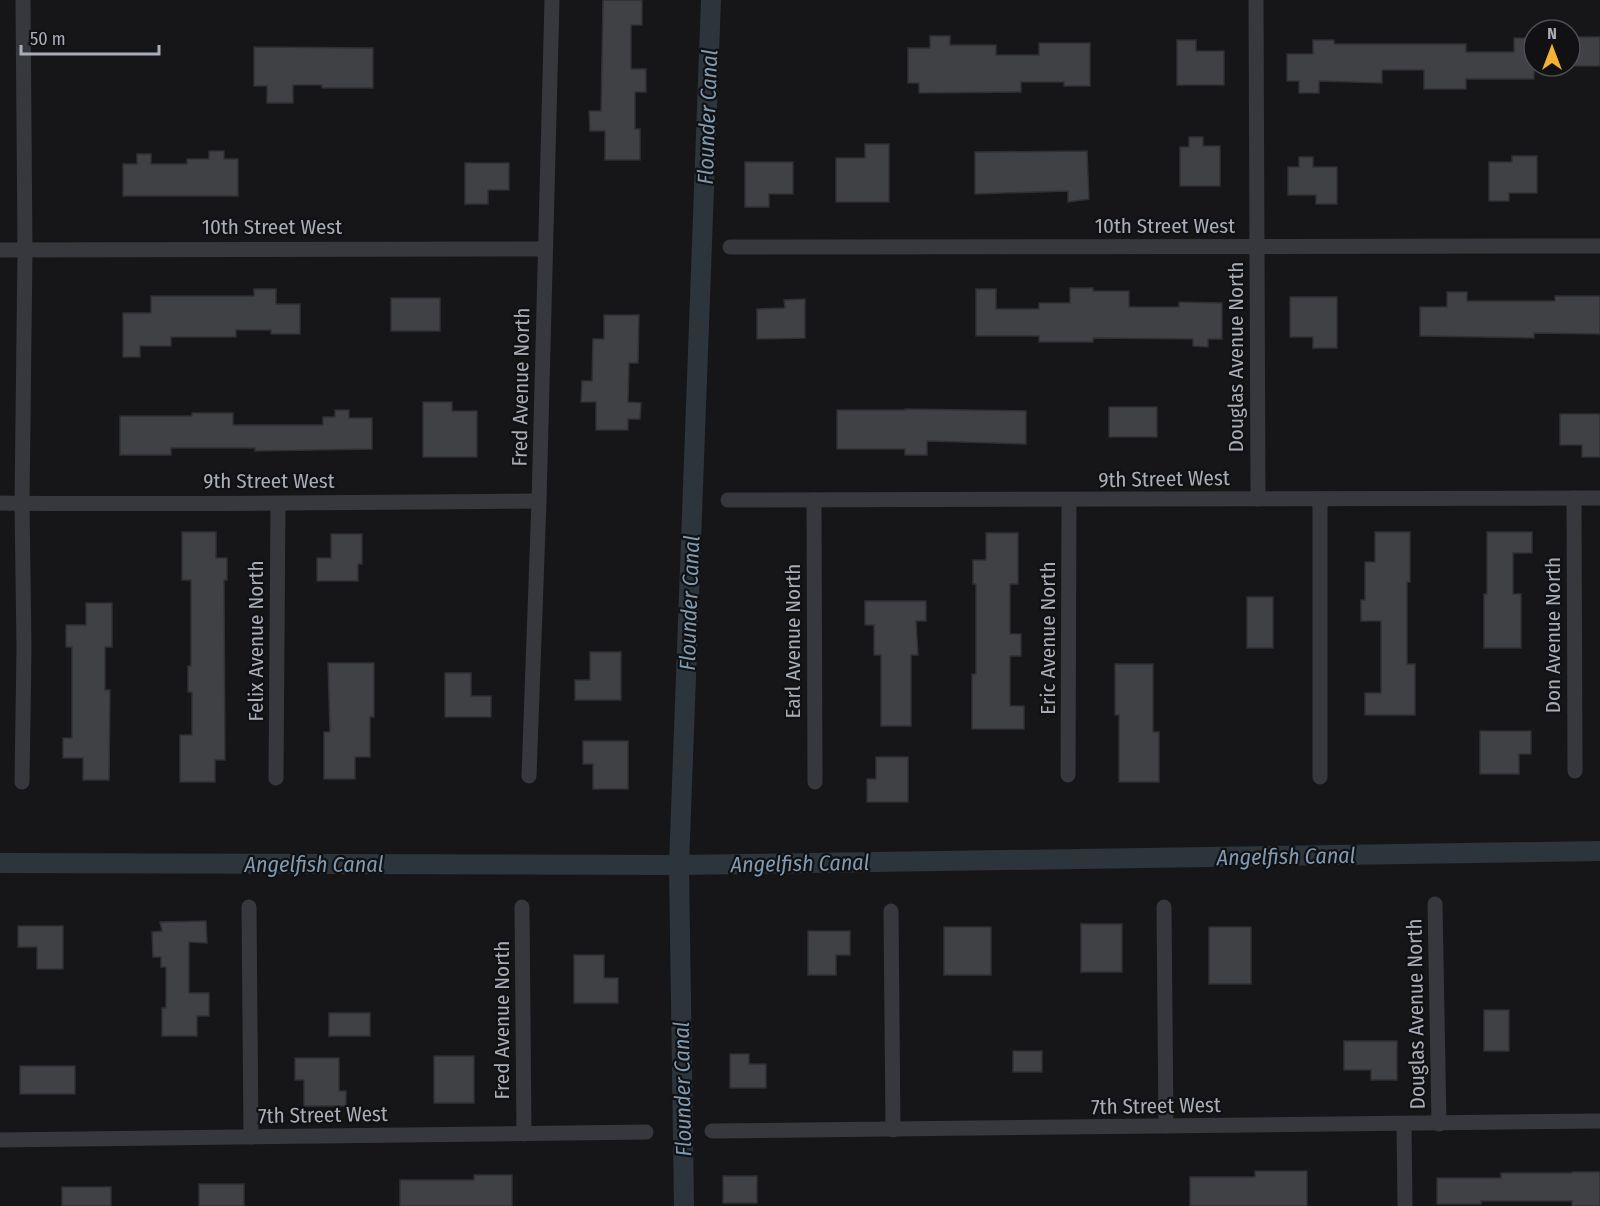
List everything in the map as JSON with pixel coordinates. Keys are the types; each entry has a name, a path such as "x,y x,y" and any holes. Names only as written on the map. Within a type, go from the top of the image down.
{"street":[{"path":"22,782 25,250 23,0"},
{"name":"Fred Avenue North","path":"529,776 539,501 552,0"},
{"name":"Douglas Avenue North","path":"1256,0 1258,499"},
{"name":"10th Street West","path":"730,247 1600,246"},
{"name":"10th Street West","path":"0,250 545,249"},
{"name":"Don Avenue North","path":"1574,498 1575,771"},
{"name":"9th Street West","path":"728,500 1600,498"},
{"path":"1320,499 1320,777"},
{"name":"Earl Avenue North","path":"814,500 814,782"},
{"name":"9th Street West","path":"0,503 278,504 539,501"},
{"name":"Eric Avenue North","path":"1068,775 1069,501"},
{"name":"Felix Avenue North","path":"276,778 278,504"},
{"name":"Douglas Avenue North","path":"1435,904 1439,1124"},
{"path":"249,907 250,1137"},
{"name":"Fred Avenue North","path":"522,907 524,1134"},
{"path":"1164,907 1166,1126"},
{"path":"891,910 893,1130"},
{"name":"7th Street West","path":"712,1131 1600,1121"},
{"name":"Douglas Avenue North","path":"1404,1125 1405,1206"},
{"name":"7th Street West","path":"0,1140 646,1132"}],"building":[{"path":"603,0 642,0 642,25 631,25 631,69 646,69 646,92 635,92 635,129 640,129 640,160 605,160 605,131 590,131 589,111 601,111"},
{"path":"930,36 950,36 950,45 996,45 996,55 1039,55 1039,43 1090,43 1090,86 1064,86 1064,82 1021,82 1021,92 919,93 919,83 908,83 908,48 930,48"},
{"path":"1582,37 1600,37 1600,66 1582,66"},
{"path":"1514,38 1522,38 1522,78 1534,79 1466,79 1466,89 1424,89 1424,70 1382,70 1382,83 1319,81 1319,93 1299,93 1299,81 1287,81 1287,54 1313,54 1313,40 1334,40 1334,44 1466,44 1466,52 1514,52"},
{"path":"1177,40 1196,40 1196,51 1224,51 1224,85 1177,85"},
{"path":"254,47 373,48 373,88 322,88 322,85 293,85 293,103 267,103 267,86 254,86"},
{"path":"1189,137 1203,137 1203,146 1220,146 1220,186 1180,186 1180,147 1189,147"},
{"path":"865,144 889,144 889,202 836,202 836,158 865,158"},
{"path":"209,151 224,151 224,159 238,159 238,196 123,196 123,164 137,164 137,154 151,154 151,164 187,164 187,159 209,159"},
{"path":"1087,151 1089,199 1068,202 1068,191 975,194 975,152"},
{"path":"1512,156 1537,156 1537,193 1509,193 1509,201 1489,201 1489,162 1512,162"},
{"path":"1299,157 1313,157 1313,167 1337,167 1337,204 1316,204 1316,195 1288,195 1288,167 1299,167"},
{"path":"745,162 793,162 793,194 769,194 769,207 745,207"},
{"path":"465,163 509,163 509,190 488,190 488,204 465,204"},
{"path":"1070,288 1093,288 1093,291 1129,291 1129,307 1179,307 1179,302 1222,303 1222,339 1208,339 1208,347 1193,346 1193,339 1093,338 1093,342 1039,342 1039,336 976,336 976,289 996,289 996,309 1039,309 1039,303 1070,303"},
{"path":"254,289 276,289 276,304 300,304 300,334 271,334 271,330 236,330 236,337 171,337 171,346 140,346 140,357 123,357 123,313 151,313 151,296 254,296"},
{"path":"1447,292 1467,292 1467,301 1555,301 1555,296 1600,296 1600,334 1534,333 1534,338 1420,336 1420,307 1447,307"},
{"path":"1290,297 1337,297 1337,348 1313,348 1313,337 1290,337"},
{"path":"391,298 440,298 440,331 391,331"},
{"path":"805,299 805,338 757,339 757,309 785,308 784,300"},
{"path":"604,315 639,315 638,363 629,363 628,402 641,403 640,419 628,419 628,430 596,430 596,402 581,402 582,381 592,381 593,339 604,339"},
{"path":"423,402 452,402 452,411 477,411 477,457 423,457"},
{"path":"1109,407 1157,407 1157,437 1109,437"},
{"path":"335,410 349,410 349,418 372,418 372,449 255,451 255,448 171,448 171,455 120,455 120,416 192,416 192,413 233,413 233,425 323,425 323,417 335,417"},
{"path":"837,410 1026,411 1026,444 927,441 927,455 905,455 905,449 837,449"},
{"path":"1560,414 1600,414 1600,457 1582,457 1582,445 1560,445"},
{"path":"182,532 216,532 216,558 227,558 227,580 224,580 225,760 215,760 215,782 180,782 180,735 192,735 192,692 188,692 188,666 191,666 191,580 182,580"},
{"path":"1375,532 1410,532 1410,582 1407,582 1407,664 1415,664 1415,715 1365,715 1365,693 1381,693 1381,621 1361,621 1361,600 1365,600 1365,562 1375,562"},
{"path":"1487,532 1532,532 1532,553 1513,553 1513,594 1521,594 1521,648 1484,648"},
{"path":"986,533 1018,533 1018,584 1010,584 1010,634 1021,634 1021,656 1010,656 1010,706 1024,706 1024,729 972,729 972,674 976,674 976,584 973,584 973,560 986,560"},
{"path":"331,534 362,534 362,564 358,564 358,581 317,581 317,558 331,558"},
{"path":"1247,597 1273,597 1273,648 1247,648"},
{"path":"865,601 926,601 926,621 916,621 918,655 911,655 911,726 881,726 881,655 874,655 874,625 865,625"},
{"path":"86,603 112,603 112,647 105,647 105,690 110,690 109,780 83,780 83,758 63,758 63,738 72,738 72,647 66,647 66,625 86,625"},
{"path":"590,652 621,652 621,700 575,700 575,680 590,680"},
{"path":"328,663 374,663 374,717 370,717 370,757 355,757 355,779 324,779 324,732 330,732"},
{"path":"1115,664 1153,664 1153,732 1159,732 1159,782 1119,782 1119,715 1115,715"},
{"path":"445,673 471,673 471,696 491,696 491,717 445,717"},
{"path":"1480,731 1531,731 1531,754 1519,754 1519,774 1480,774"},
{"path":"583,741 628,741 628,789 593,789 593,764 583,764"},
{"path":"876,757 908,757 908,802 867,802 867,779 876,779"},
{"path":"206,921 207,943 189,942 189,993 209,993 209,1016 197,1016 197,1036 162,1036 162,1008 166,1008 166,967 161,967 161,957 153,957 152,932 162,931 160,922"},
{"path":"1081,924 1122,924 1122,972 1081,972"},
{"path":"18,926 63,926 63,969 37,969 37,947 18,947"},
{"path":"944,927 991,927 991,975 944,975"},
{"path":"1209,927 1251,927 1251,984 1209,984"},
{"path":"808,931 850,931 850,955 836,955 836,975 808,975"},
{"path":"574,955 604,955 604,978 618,978 618,1003 574,1003"},
{"path":"1484,1010 1509,1010 1509,1051 1484,1051"},
{"path":"329,1013 370,1013 370,1036 329,1036"},
{"path":"1344,1041 1397,1041 1397,1080 1371,1080 1371,1070 1344,1070"},
{"path":"1013,1051 1042,1051 1042,1072 1013,1072"},
{"path":"730,1054 749,1054 749,1064 766,1064 766,1088 730,1088"},
{"path":"434,1056 474,1056 474,1103 434,1103"},
{"path":"295,1058 339,1058 339,1091 346,1091 346,1106 304,1106 304,1080 295,1080"},
{"path":"20,1066 75,1066 75,1094 20,1094"},
{"path":"1255,1171 1307,1171 1307,1206 1190,1206 1190,1177 1255,1177"},
{"path":"1600,1172 1600,1206 1572,1206 1572,1201 1481,1201 1481,1204 1437,1204 1437,1178 1501,1178 1501,1173"},
{"path":"474,1175 512,1175 512,1206 400,1206 400,1180 474,1180"},
{"path":"723,1176 757,1176 757,1203 723,1203"},
{"path":"199,1184 244,1184 244,1206 199,1206"},
{"path":"62,1187 111,1187 111,1206 62,1206"}],"waterway":[{"name":"Flounder Canal","path":"684,1206 679,865 711,0"},
{"name":"Angelfish Canal","path":"0,863 679,865 1600,851"}]}
